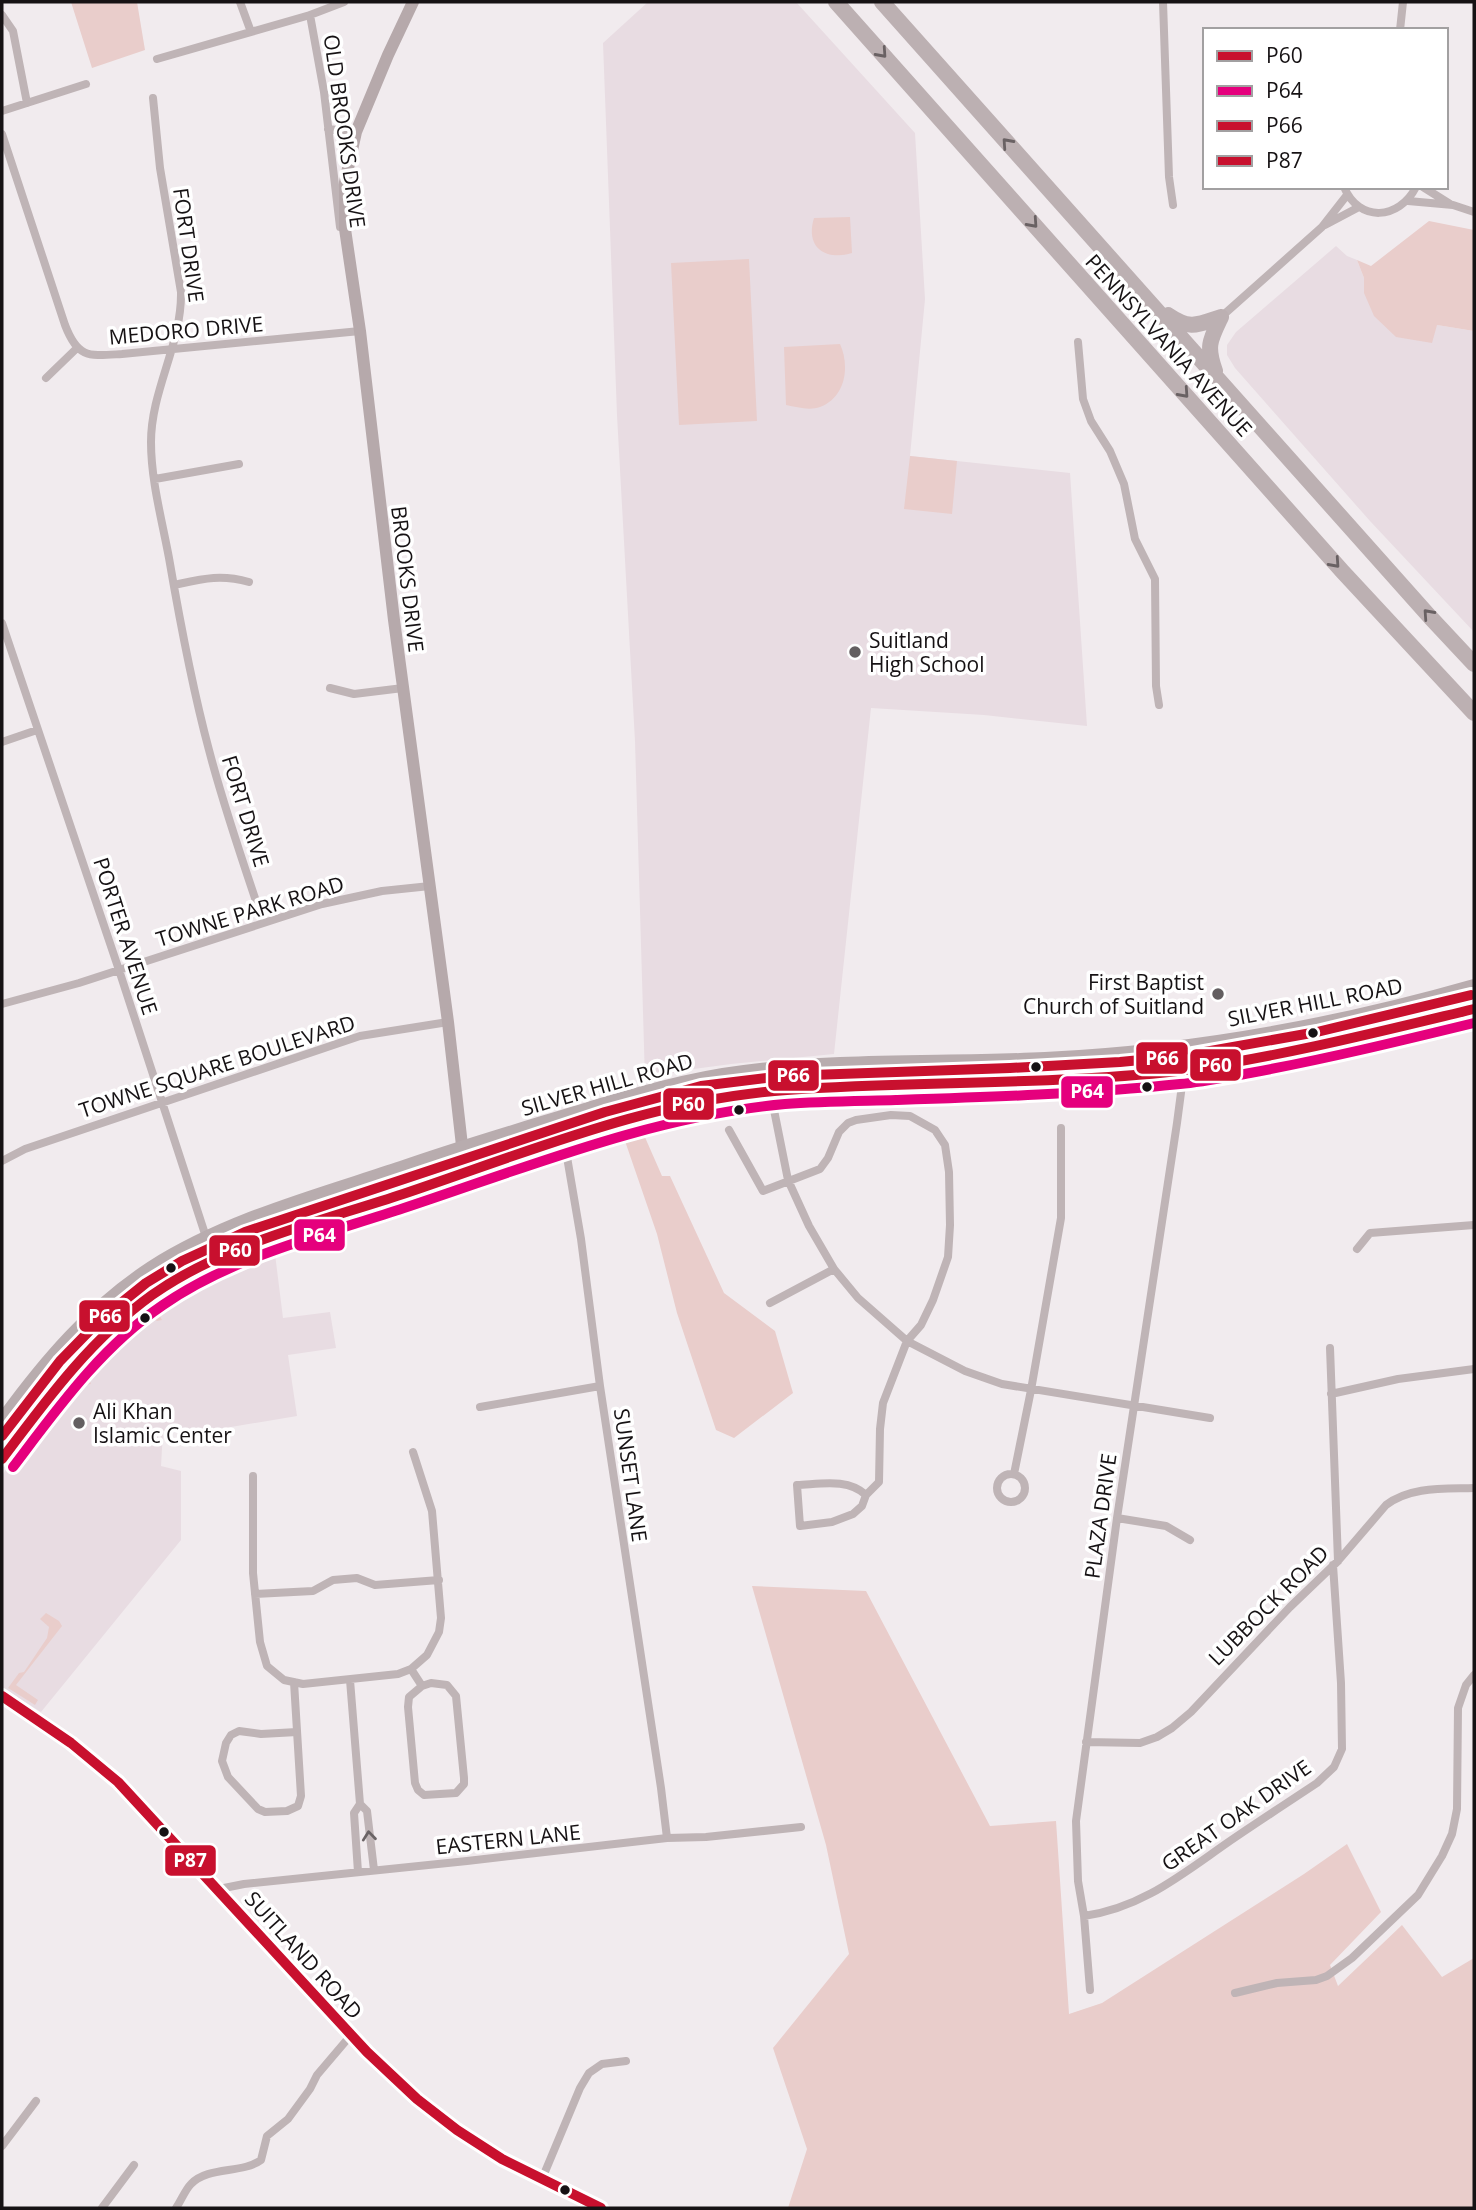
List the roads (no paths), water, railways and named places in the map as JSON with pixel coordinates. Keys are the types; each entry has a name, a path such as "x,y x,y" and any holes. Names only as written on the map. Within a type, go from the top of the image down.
{"highway":[{"name":"PENNSYLVANIA AVENUE","path":"836,2 1358,588 1474,713"},
{"name":"PENNSYLVANIA AVENUE","path":"882,2 1474,664"},
{"path":"1151,304 1188,325 1198,325 1221,317"},
{"path":"1218,380 1209,349 1221,317"}],"main road":[{"name":"SILVER HILL ROAD","path":"2,1419 57,1348 107,1300 151,1267 206,1237 307,1199 461,1147 675,1082 770,1068 1046,1058 1183,1047 1330,1021 1474,985"},
{"name":"SILVER HILL ROAD","path":"2,1459 63,1379 96,1343 154,1295 210,1262 261,1240 564,1139 680,1106 772,1091 1121,1076 1184,1069 1320,1046 1474,1009"}],"street":[{"path":"240,2 251,32"},
{"path":"157,59 310,15 344,2"},
{"path":"1163,2 1172,205"},
{"path":"1400,28 1403,2"},
{"name":"BROOKS DRIVE","path":"410,3 356,132 345,182 348,252 360,331 383,539 448,1022 464,1172"},
{"path":"2,15 13,31 27,103"},
{"name":"OLD BROOKS DRIVE","path":"310,15 335,196 348,252"},
{"path":"2,111 86,84"},
{"name":"FORT DRIVE","path":"153,98 160,168 181,292 181,313 152,418 151,447 155,479 209,751 263,922"},
{"path":"328,130 356,132"},
{"path":"2,134 65,325 77,348 46,378"},
{"path":"1322,227 1345,191 1359,207 1382,213 1400,207 1408,201 1415,189"},
{"path":"1426,189 1453,205 1474,212"},
{"path":"1408,201 1453,205"},
{"path":"1221,317 1322,227 1359,207"},
{"name":"MEDORO DRIVE","path":"77,348 93,355 360,331"},
{"path":"1078,342 1083,399 1088,415 1110,451 1124,484 1135,539 1155,579 1156,686 1159,705"},
{"path":"155,479 239,464"},
{"path":"174,585 219,577 232,577 249,582"},
{"name":"PORTER AVENUE","path":"2,623 206,1237 210,1262"},
{"path":"330,688 354,694 403,688"},
{"path":"2,742 37,730"},
{"name":"TOWNE PARK ROAD","path":"2,1004 54,991 263,922 350,897 430,886"},
{"name":"TOWNE SQUARE BOULEVARD","path":"2,1161 26,1149 360,1036 448,1022"},
{"name":"PLAZA DRIVE","path":"1090,1990 1084,1916 1078,1881 1076,1821 1133,1405 1184,1069 1183,1047"},
{"path":"770,1068 779,1141 788,1180 808,1226 834,1269 858,1297 907,1341 965,1371 1002,1384 1210,1418"},
{"path":"729,1130 763,1191 820,1169 839,1132 848,1123 856,1120 891,1115 910,1116 938,1133 948,1155 948,1257 933,1300 920,1325 907,1341 881,1411 880,1482 866,1495 862,1506 845,1518 800,1526 797,1485 849,1484 866,1495"},
{"name":"SUNSET LANE","path":"560,1116 581,1240 667,1838"},
{"path":"1014,1474 1061,1218 1061,1128"},
{"path":"1357,1249 1370,1234 1474,1225"},
{"path":"770,1303 834,1269"},
{"name":"GREAT OAK DRIVE","path":"1084,1916 1125,1908 1157,1891 1317,1783 1334,1767 1340,1755 1341,1683 1330,1348"},
{"path":"1331,1394 1398,1379 1474,1369"},
{"path":"480,1407 600,1386"},
{"path":"253,1476 253,1573 260,1642 267,1666 284,1680 303,1684 386,1677 411,1669 427,1656 439,1632 441,1618 432,1511 413,1452"},
{"name":"LUBBOCK ROAD","path":"1086,1742 1140,1743 1165,1733 1191,1712 1290,1607 1336,1563 1371,1520 1391,1501 1429,1490 1474,1488"},
{"path":"1117,1518 1166,1526 1191,1540"},
{"path":"255,1594 313,1591 333,1580 357,1578 375,1585 439,1580"},
{"path":"411,1669 422,1686"},
{"path":"1235,1993 1277,1983 1316,1980 1326,1976 1352,1958 1418,1895 1452,1834 1457,1809 1457,1715 1464,1691 1474,1675"},
{"path":"350,1680 360,1804 354,1813 358,1872"},
{"path":"294,1682 302,1796 298,1806 287,1811 265,1812 258,1809 228,1777 222,1761 226,1743 231,1735 239,1731 261,1734 297,1732"},
{"path":"431,1683 447,1685 456,1696 464,1784 456,1793 424,1795 415,1783 408,1707 409,1698 422,1686 431,1683"},
{"name":"SUITLAND ROAD","path":"2,1696 74,1746 118,1782 410,2094 472,2142 601,2208"},
{"path":"360,1804 367,1811 374,1871"},
{"name":"EASTERN LANE","path":"219,1889 244,1884 667,1838 706,1837 802,1827"},
{"path":"176,2208 190,2185 197,2180 219,2172 248,2167 261,2160 267,2136 288,2119 317,2075 352,2035"},
{"path":"542,2179 580,2088 589,2073 602,2064 626,2061"},
{"path":"2,2146 36,2101"},
{"path":"102,2208 134,2165"}],"place":[{"name":"Suitland High School","path":"855,652"},
{"name":"First Baptist Church of Suitland","path":"1218,994"},
{"name":"Ali Khan Islamic Center","path":"79,1423"}]}
